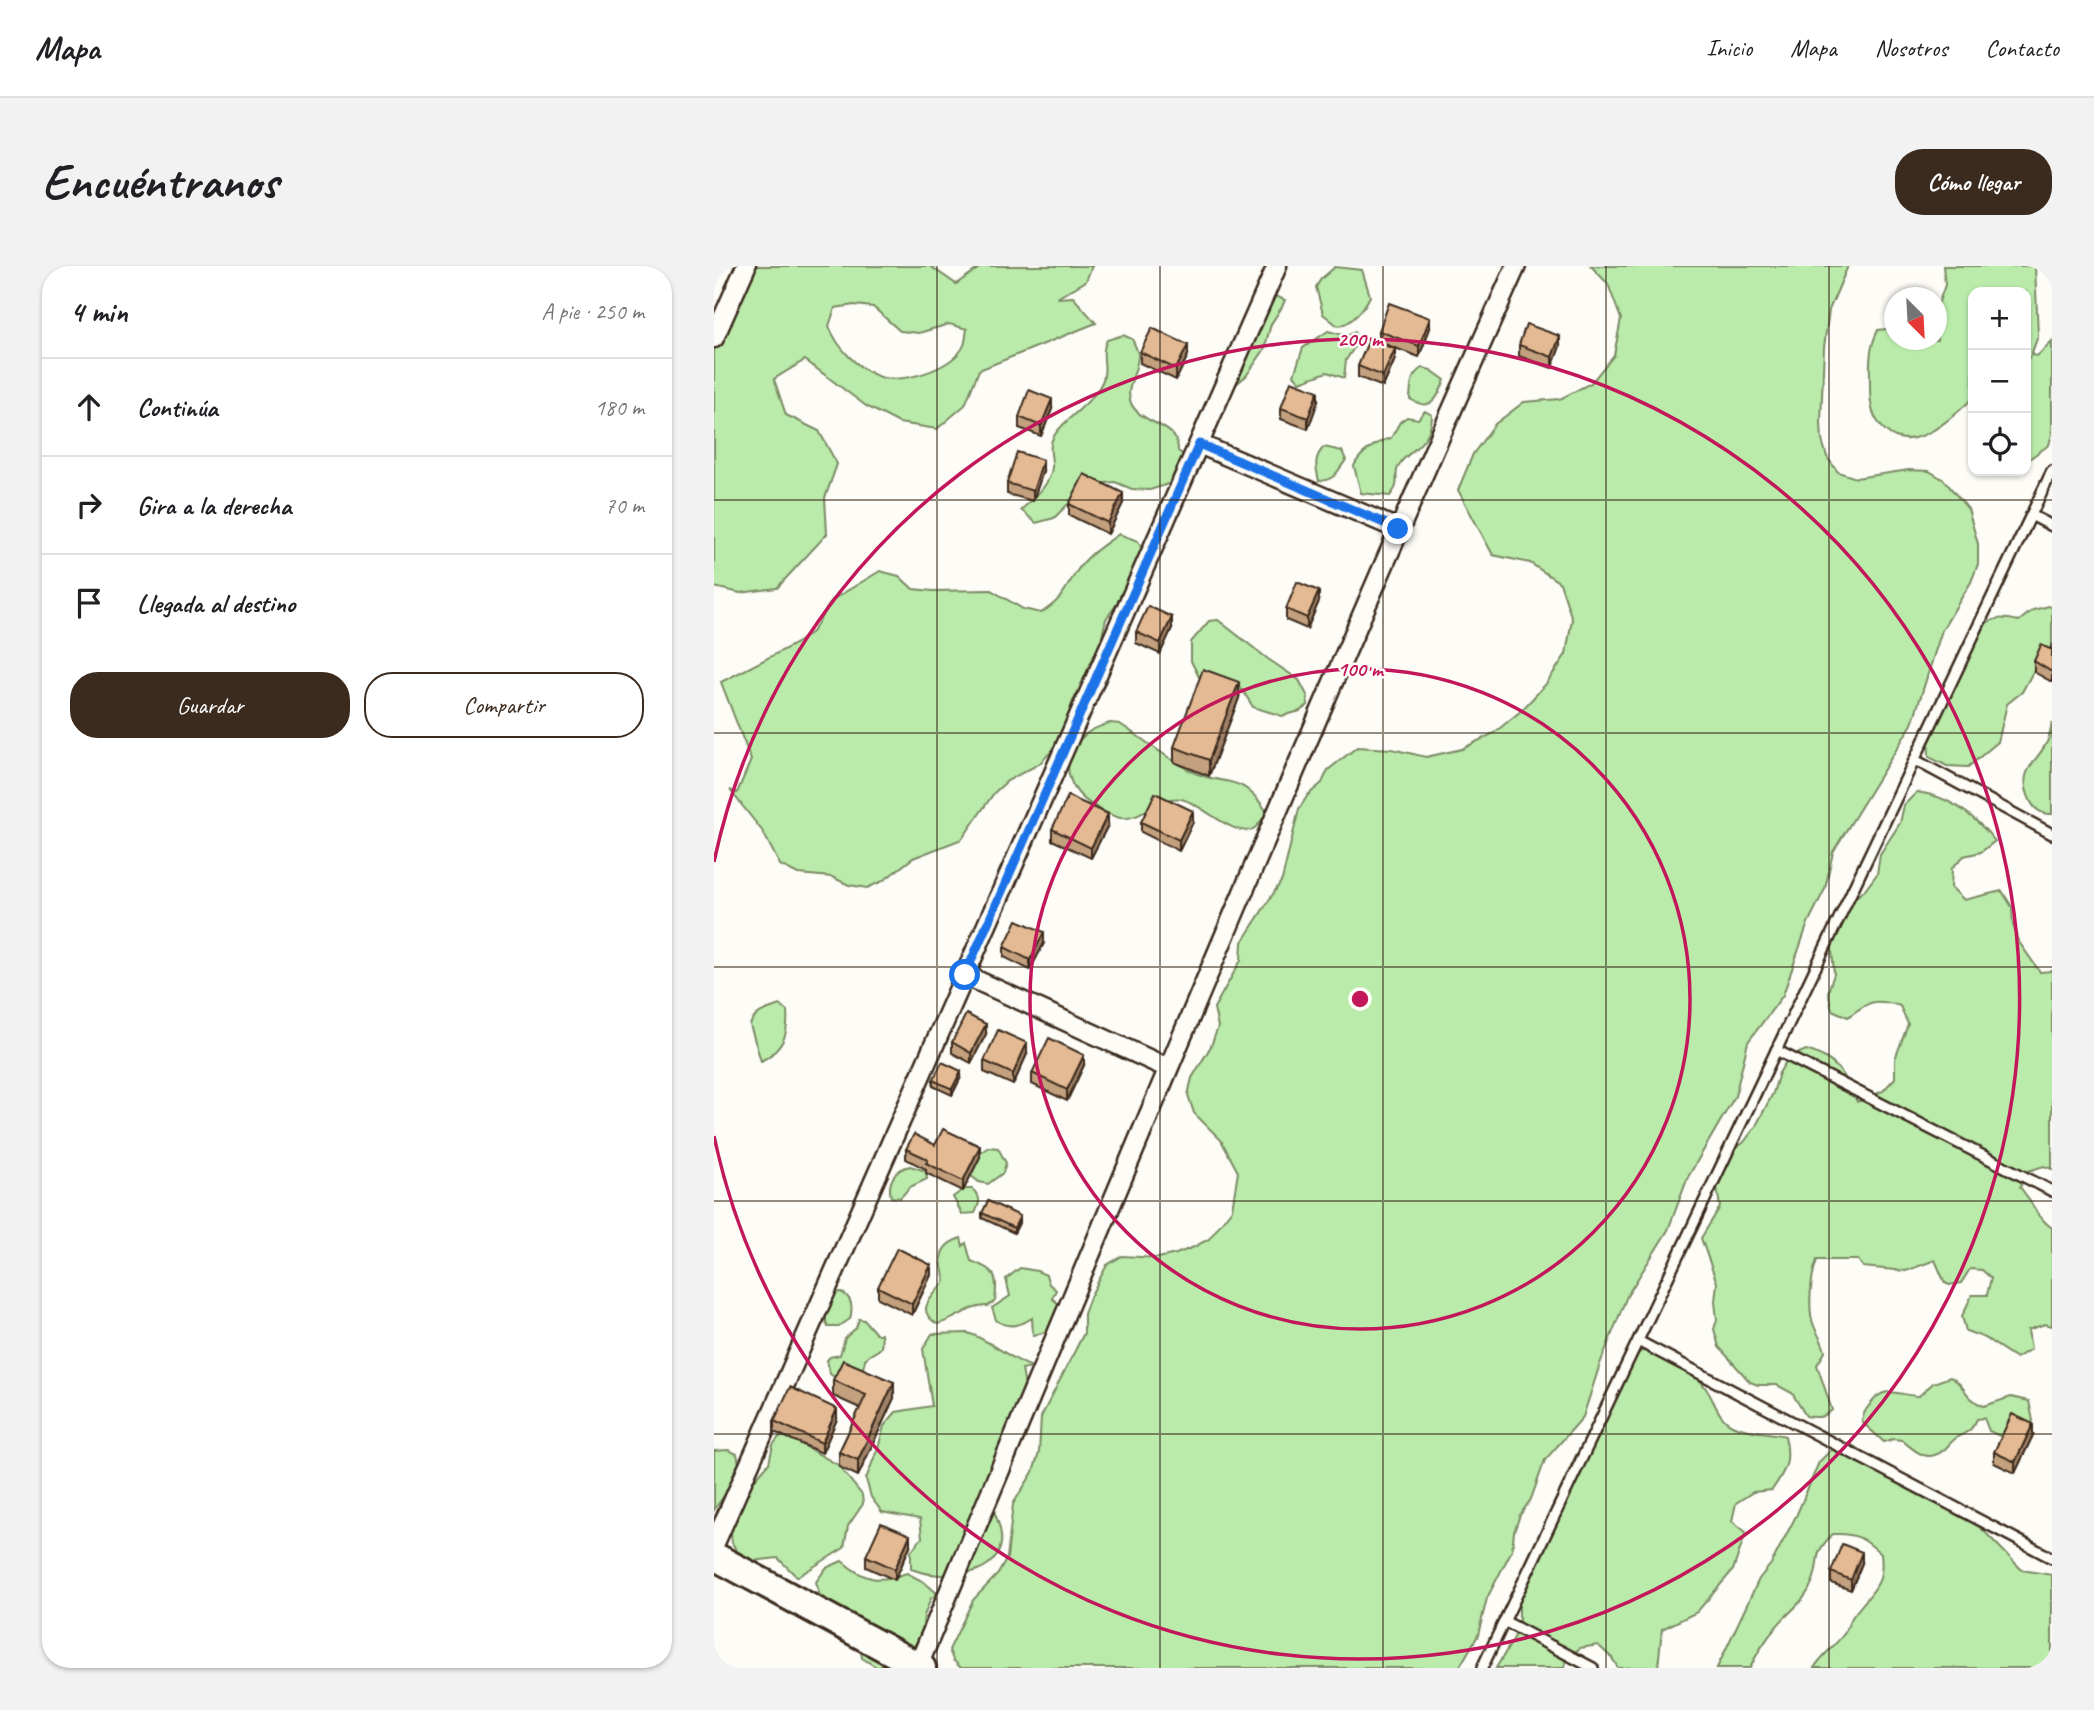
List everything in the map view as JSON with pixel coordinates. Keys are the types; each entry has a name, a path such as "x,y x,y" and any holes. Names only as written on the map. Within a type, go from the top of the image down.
{"street":[{"path":"714,338 746,266"},
{"path":"714,1545 1277,266"},
{"path":"714,1556 920,1667 1168,1068 1398,529 1516,266"},
{"path":"1199,444 1398,529"},
{"path":"965,975 1168,1068"}],"lane":[{"path":"1482,1668 2052,471"},
{"path":"2031,515 2052,526"},
{"path":"1915,760 2052,834"},
{"path":"1776,1050 2052,1191"},
{"path":"1638,1341 2052,1558"},
{"path":"1504,1621 1593,1668"}],"green space":[{"path":"749,266 930,266 956,284 982,266 1092,266 1086,281 1057,298 1073,297 1096,323 979,370 965,405 937,429 899,423 866,406 805,360 774,379 786,415 819,431 837,464 825,498 827,534 777,588 740,593 714,587 714,326","holes":["854,305 873,307 900,331 919,333 949,324 967,329 964,345 950,361 925,373 899,379 877,376 848,356 829,326 835,308"]},
{"path":"1591,266 1848,266 1829,310 1824,347 1821,422 1827,457 1838,472 1856,478 1909,470 1929,471 1944,480 1968,509 1978,544 1978,564 1971,582 1942,630 1912,724 1833,852 1825,889 1808,923 1783,995 1748,1042 1735,1096 1688,1177 1668,1230 1627,1296 1600,1364 1583,1417 1545,1460 1531,1499 1520,1515 1512,1550 1487,1598 1478,1635 1459,1668 961,1668 953,1660 949,1650 973,1600 998,1574 1007,1558 1013,1504 1033,1472 1039,1453 1041,1417 1084,1333 1084,1314 1107,1265 1122,1256 1158,1258 1194,1247 1209,1239 1232,1209 1238,1172 1221,1140 1194,1113 1188,1095 1192,1078 1211,1046 1218,1027 1214,1008 1241,960 1242,942 1282,880 1299,809 1308,795 1322,783 1328,770 1357,747 1392,749 1426,757 1462,749 1494,733 1522,710 1546,684 1566,654 1572,619 1560,583 1530,563 1493,555 1458,490 1473,454 1495,424 1524,402 1560,399 1591,383 1614,355 1621,319 1608,284"},
{"path":"1943,266 2035,266 2038,336 2031,355 2031,287 1968,287 1968,403 1944,423 1920,437 1897,438 1881,426 1873,411 1870,365 1873,344 1878,330 1884,329 1884,350 1947,350"},
{"path":"1335,267 1362,270 1370,296 1357,315 1338,326 1323,314 1316,287"},
{"path":"1275,296 1285,300 1271,324 1264,350 1246,376 1236,384 1233,376 1268,301"},
{"path":"1328,331 1347,336 1355,332 1357,343 1346,360 1344,378 1327,372 1300,382 1294,375 1303,348"},
{"path":"1123,335 1132,339 1138,354 1129,391 1131,403 1143,416 1172,434 1178,451 1184,455 1183,473 1168,484 1150,490 1132,489 1115,482 1096,484 1084,499 1067,505 1054,518 1036,523 1021,510 1041,491 1051,474 1052,440 1062,426 1091,399 1102,382 1107,340"},
{"path":"2052,342 2052,434 2049,445 2031,458 2031,355 2037,356"},
{"path":"1422,368 1431,370 1445,380 1430,404 1410,399 1413,377"},
{"path":"1425,411 1432,415 1431,426 1422,442 1400,464 1396,485 1390,496 1361,493 1354,466 1360,457 1374,445 1391,438 1400,422 1407,417 1418,419"},
{"path":"1324,447 1342,451 1346,460 1333,477 1319,481 1317,459"},
{"path":"1119,534 1138,541 1146,557 1128,589 1106,619 1102,654 1073,701 1061,735 1052,751 1039,764 1007,781 994,793 962,839 913,858 883,881 867,888 849,885 832,877 798,874 780,865 763,832 730,790 737,793 751,760 721,682 797,643 812,632 832,600 880,571 899,576 913,589 991,590 1023,609 1041,613 1059,599 1086,560"},
{"path":"2049,606 2052,608 2052,652 2040,659 2022,692 2007,704 1998,742 1968,767 1947,766 1929,757 1929,740 1936,715 1959,662 1976,634 1983,626 1996,619 2019,621 2033,610"},
{"path":"1218,620 1299,680 1307,695 1308,705 1300,711 1282,716 1253,707 1243,691 1235,686 1208,682 1199,677 1191,661 1191,642 1209,621"},
{"path":"1110,723 1120,724 1189,770 1212,779 1231,782 1248,790 1267,812 1257,826 1246,831 1227,825 1198,806 1181,799 1165,801 1129,818 1114,816 1096,807 1078,792 1072,783 1069,763 1071,753 1086,734"},
{"path":"2052,723 2052,814 2045,814 2032,803 2025,781 2030,767 2048,740"},
{"path":"1917,792 1940,798 1961,809 1979,823 1995,841 1981,852 1964,856 1952,868 1951,887 1964,900 2002,891 2012,907 2013,925 2019,942 2040,972 2052,971 2052,1169 2044,1166 2028,1171 2020,1187 2038,1214 2052,1228 2052,1326 2045,1324 2028,1330 2031,1349 2016,1358 1985,1338 1966,1331 1962,1316 1972,1295 1987,1295 1991,1278 1982,1270 1970,1269 1961,1283 1949,1285 1945,1283 1935,1260 1906,1271 1863,1267 1858,1260 1817,1260 1810,1302 1814,1326 1825,1352 1817,1365 1832,1410 1820,1417 1806,1416 1792,1393 1777,1385 1750,1382 1719,1347 1714,1329 1717,1320 1717,1283 1701,1238 1720,1207 1718,1170 1729,1154 1744,1142 1756,1126 1773,1093 1779,1073 1789,1057 1806,1050 1825,1058 1844,1075 1857,1102 1883,1091 1895,1078 1895,1059 1908,1024 1900,1006 1872,1002 1848,1017 1832,1010 1828,992 1834,974 1831,937 1849,902 1865,890 1877,874 1880,854 1900,823 1904,805"},
{"path":"780,1005 787,1011 787,1028 783,1041 761,1061 750,1025 759,1014"},
{"path":"989,1147 998,1148 1006,1163 1003,1173 988,1184 979,1182 970,1175 973,1157"},
{"path":"910,1166 926,1171 927,1179 910,1187 900,1198 891,1197 893,1177"},
{"path":"964,1189 972,1189 978,1195 979,1204 975,1213 962,1214 953,1197"},
{"path":"961,1238 963,1246 966,1243 971,1261 986,1267 994,1275 995,1301 937,1324 930,1318 926,1308 931,1297 945,1281 941,1261 944,1250 947,1245"},
{"path":"1020,1268 1046,1275 1049,1284 1056,1290 1052,1298 1075,1319 1068,1332 1063,1333 1060,1329 1033,1335 1032,1318 1014,1325 1005,1325 996,1320 992,1308 1010,1296 1006,1279"},
{"path":"841,1292 851,1303 850,1319 838,1327 828,1327 827,1309 836,1293"},
{"path":"859,1319 864,1320 876,1334 881,1334 880,1348 865,1359 860,1371 837,1379 830,1374 827,1360 840,1355 845,1338 856,1328"},
{"path":"968,1333 1032,1367 1022,1369 1025,1387 1017,1404 1018,1422 1025,1438 990,1500 1001,1533 998,1553 991,1562 970,1572 946,1575 921,1572 911,1569 911,1551 922,1538 920,1519 882,1512 871,1497 866,1479 884,1426 896,1412 932,1406 923,1349 932,1334"},
{"path":"1653,1346 1670,1353 1696,1375 1727,1422 1744,1429 1785,1436 1787,1459 1784,1471 1772,1490 1753,1492 1736,1503 1732,1521 1746,1532 1733,1570 1697,1612 1662,1629 1658,1667 1618,1668 1598,1645 1580,1648 1566,1660 1565,1668 1496,1668 1514,1638 1519,1619 1519,1600 1552,1508 1576,1455 1622,1387 1636,1354"},
{"path":"1950,1377 1959,1383 1972,1399 1984,1406 2011,1397 2029,1401 2033,1421 2030,1430 2006,1439 1989,1431 1984,1418 1977,1419 1969,1430 1945,1449 1928,1456 1917,1452 1902,1440 1884,1442 1862,1422 1866,1409 1883,1393 1919,1396 1933,1383"},
{"path":"779,1437 788,1437 838,1465 862,1495 863,1504 848,1526 844,1548 797,1577 778,1558 751,1561 737,1551 732,1543 730,1525 744,1492 769,1463 773,1445"},
{"path":"1852,1445 1867,1455 1895,1482 1967,1517 2022,1570 2052,1575 2052,1668 1814,1668 1843,1635 1853,1616 1879,1582 1881,1574 1881,1554 1870,1544 1854,1536 1833,1534 1821,1548 1809,1590 1769,1636 1750,1668 1717,1668 1759,1579 1771,1564 1797,1514 1819,1462 1833,1448"},
{"path":"728,1450 737,1454 739,1463 734,1471 740,1473 714,1510 714,1451"},
{"path":"842,1561 858,1573 872,1578 888,1578 907,1573 924,1582 939,1595 931,1598 924,1616 922,1633 912,1650 878,1668 862,1658 859,1640 821,1600 816,1582 826,1568"}],"building":[{"path":"1389,303 1430,318 1419,346 1379,331"},
{"path":"1526,324 1560,336 1552,357 1519,345"},
{"path":"1152,328 1188,345 1176,369 1140,352"},
{"path":"1369,339 1395,349 1383,376 1358,366"},
{"path":"1291,381 1318,391 1308,418 1281,408"},
{"path":"1029,390 1052,399 1041,426 1019,417"},
{"path":"1017,452 1043,460 1033,491 1007,483"},
{"path":"1084,474 1123,493 1108,523 1069,504"},
{"path":"1297,582 1319,591 1307,618 1286,609"},
{"path":"1148,606 1172,617 1160,643 1136,632"},
{"path":"2041,645 2050,649 2052,646 2052,672 2034,661"},
{"path":"1203,669 1239,682 1209,760 1174,747"},
{"path":"1155,793 1193,811 1179,840 1141,822"},
{"path":"1068,796 1108,814 1091,848 1052,829"},
{"path":"1017,920 1044,932 1030,960 1004,947"},
{"path":"966,1014 986,1024 971,1053 952,1042"},
{"path":"998,1030 1027,1043 1013,1074 984,1061"},
{"path":"1049,1038 1084,1055 1067,1090 1032,1073"},
{"path":"942,1062 961,1071 952,1089 933,1080"},
{"path":"943,1129 980,1146 963,1181 926,1163 928,1159 906,1149 914,1134 935,1145"},
{"path":"988,1201 1020,1216 1014,1228 982,1213"},
{"path":"897,1248 931,1265 912,1304 878,1287"},
{"path":"843,1360 894,1382 858,1460 839,1452 866,1395 833,1380"},
{"path":"790,1387 837,1409 822,1443 774,1421"},
{"path":"2012,1414 2033,1424 2015,1462 1994,1452"},
{"path":"881,1523 910,1535 895,1569 866,1556"},
{"path":"1842,1544 1862,1552 1851,1580 1831,1572"}],"route":[{"path":"965,975 1199,444 1398,529"}]}
